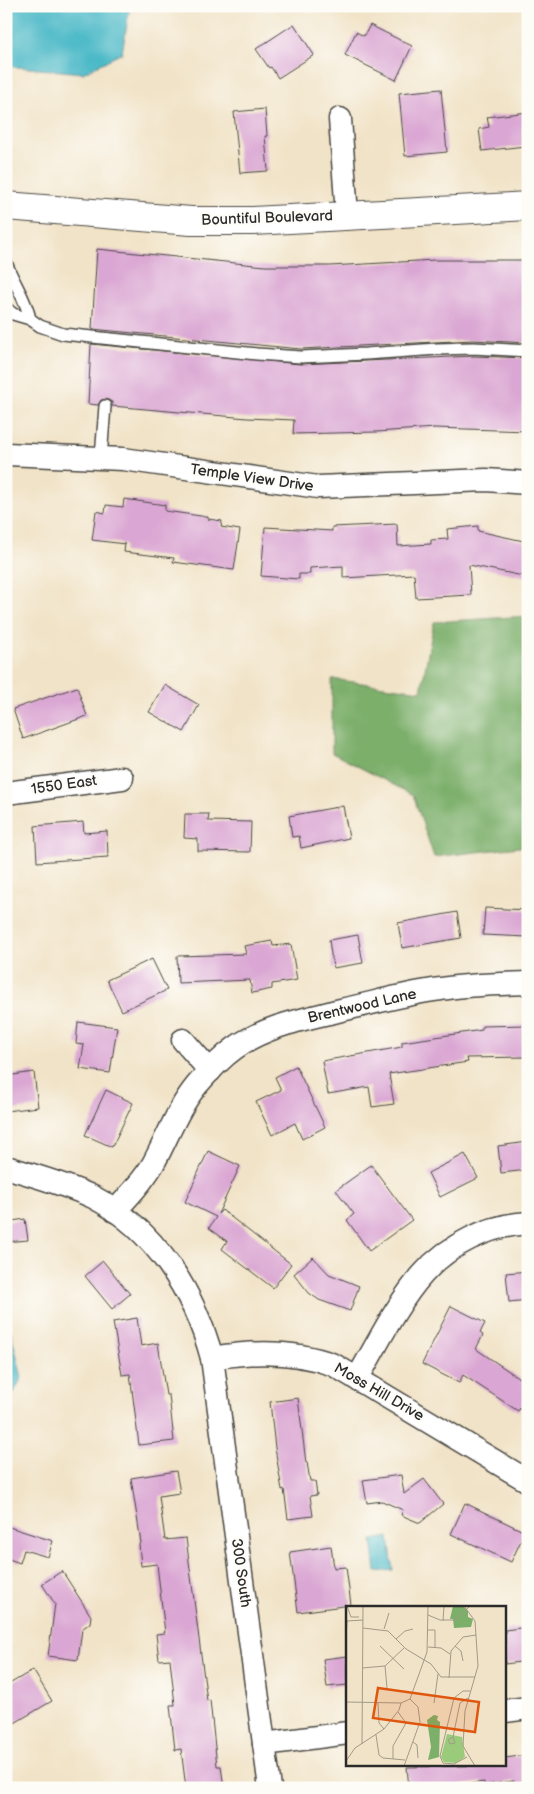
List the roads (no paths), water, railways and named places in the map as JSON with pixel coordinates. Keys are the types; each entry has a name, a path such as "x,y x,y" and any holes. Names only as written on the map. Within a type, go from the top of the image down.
{"main road":[{"name":"Bountiful Boulevard","path":"6,206 191,221 253,221 528,206"}],"street":[{"path":"340,119 347,215"},
{"name":"Temple View Drive","path":"6,454 122,459 312,487 486,480 528,483"},
{"name":"1550 East","path":"6,793 122,778"},
{"name":"Brentwood Lane","path":"115,1211 145,1176 179,1109 198,1084 235,1048 250,1039 267,1031 304,1019 441,988 482,984 528,984"},
{"path":"183,1040 210,1071"},
{"path":"6,1167 72,1188 94,1198 115,1211 148,1239 176,1275 198,1316 212,1358"},
{"path":"357,1378 412,1287 437,1261 466,1241 484,1233 528,1223"},
{"name":"Moss Hill Drive","path":"212,1358 238,1354 294,1355 334,1365 528,1482"},
{"name":"300 South","path":"212,1358 270,1788"},
{"path":"506,1711 528,1708"},
{"path":"264,1744 346,1733"}],"lane":[{"path":"6,262 16,285 27,303 30,318"},
{"path":"6,308 13,314 30,318 45,329 69,335 257,354 337,356 464,348 528,350"},
{"path":"101,458 105,406"}],"water":[{"path":"6,6 130,6 122,53 83,73 6,66"},
{"path":"6,1312 22,1377 6,1408"},
{"path":"389,1537 393,1570 376,1572 372,1540"}]}
